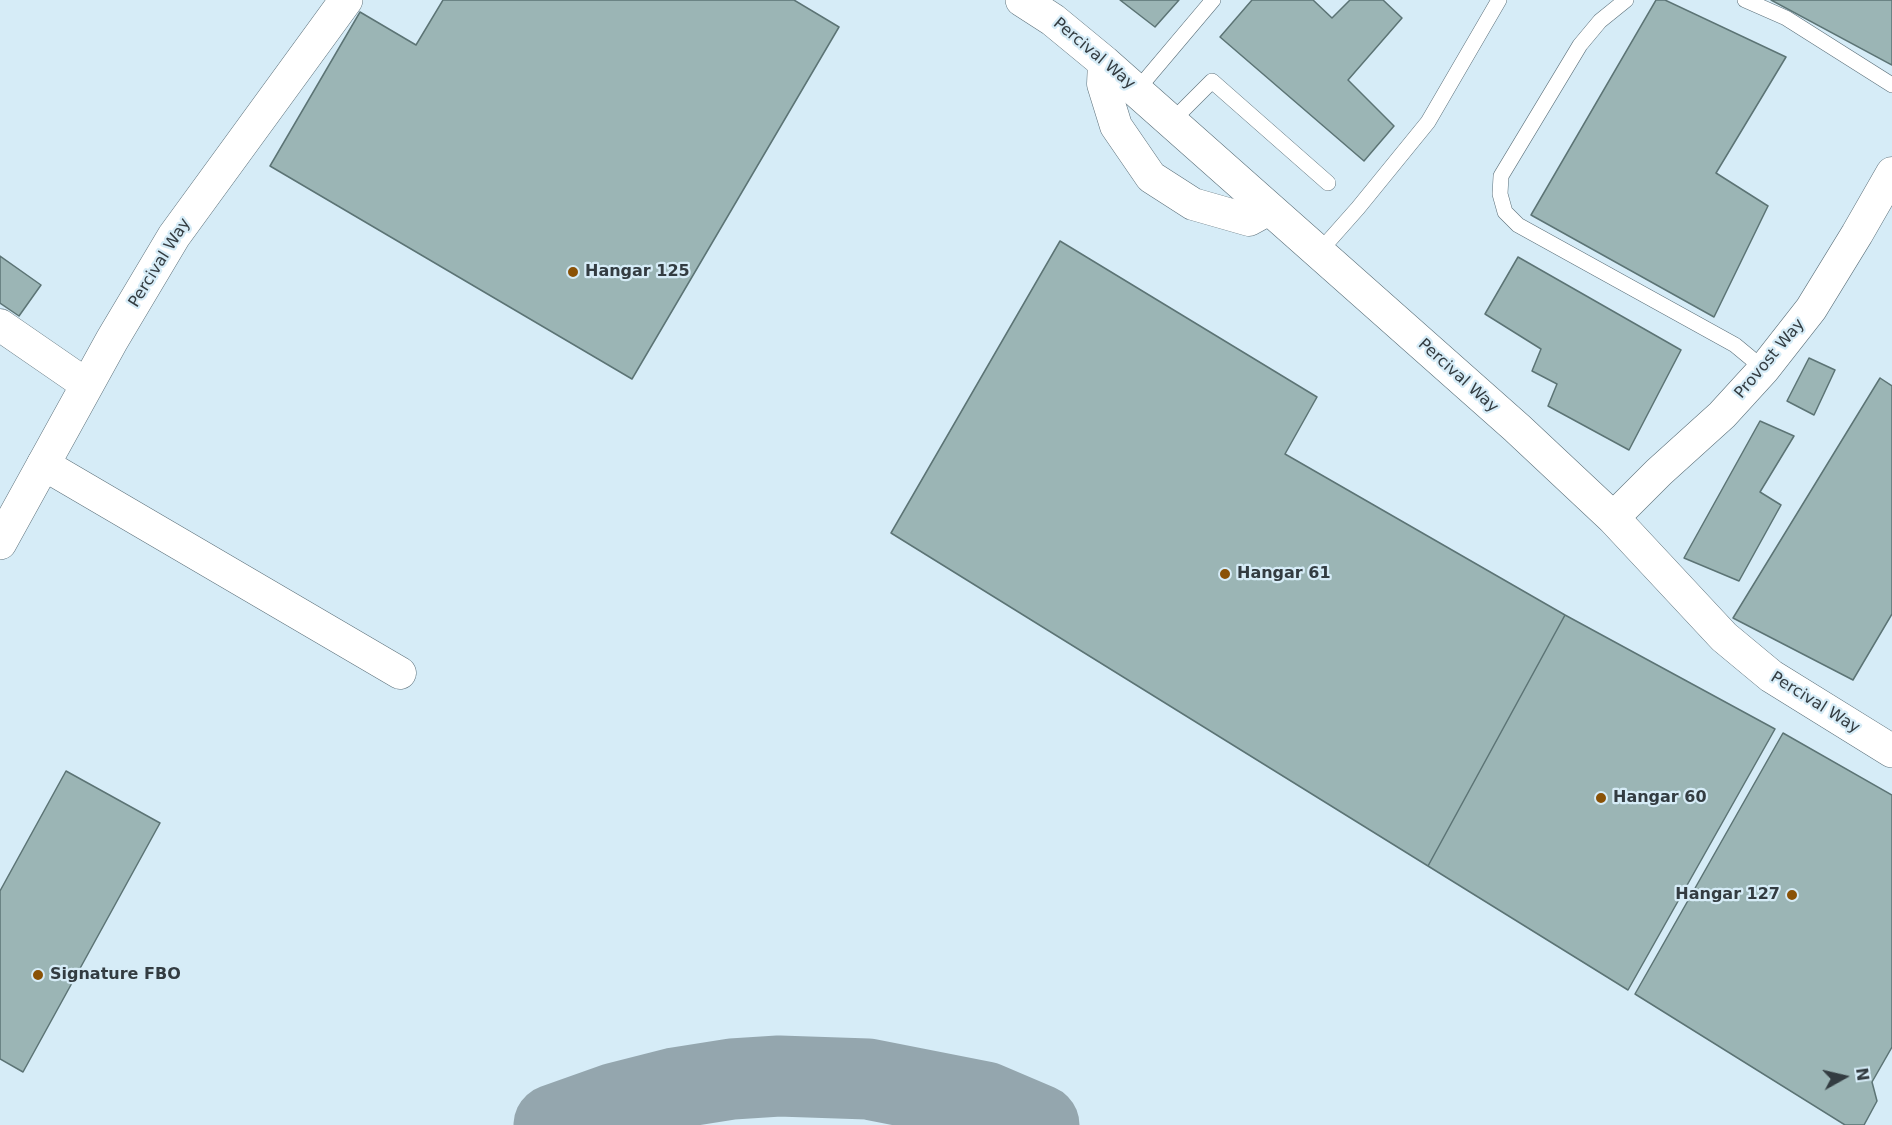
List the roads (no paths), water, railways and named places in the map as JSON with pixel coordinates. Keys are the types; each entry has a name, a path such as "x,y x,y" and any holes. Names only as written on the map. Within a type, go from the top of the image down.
{"street":[{"name":"Percival Way","path":"0,543 87,385 174,236 346,0"},
{"name":"Percival Way","path":"1022,0 1053,20 1137,90 1516,428 1614,518 1724,638 1771,676 1892,751"},
{"path":"1104,62 1103,84 1116,126 1151,177 1193,204 1249,220 1269,209"},
{"name":"Provost Way","path":"1614,518 1659,472 1722,415 1764,369 1811,309 1890,181"},
{"path":"0,325 87,385"},
{"path":"43,465 400,673"}],"lane":[{"path":"1137,90 1213,0"},
{"path":"1319,252 1428,122 1499,0"},
{"path":"1626,0 1600,21 1580,45 1501,176 1500,194 1505,212 1518,225 1735,345 1764,369"},
{"path":"1745,0 1786,18 1892,85"},
{"path":"1172,121 1212,81 1328,183"}],"place":[{"name":"Hangar 125","path":"573,272"},
{"name":"Hangar 61","path":"1225,574"},
{"name":"Hangar 60","path":"1601,798"},
{"name":"Hangar 127","path":"1792,895"},
{"name":"Signature FBO","path":"38,975"}]}
